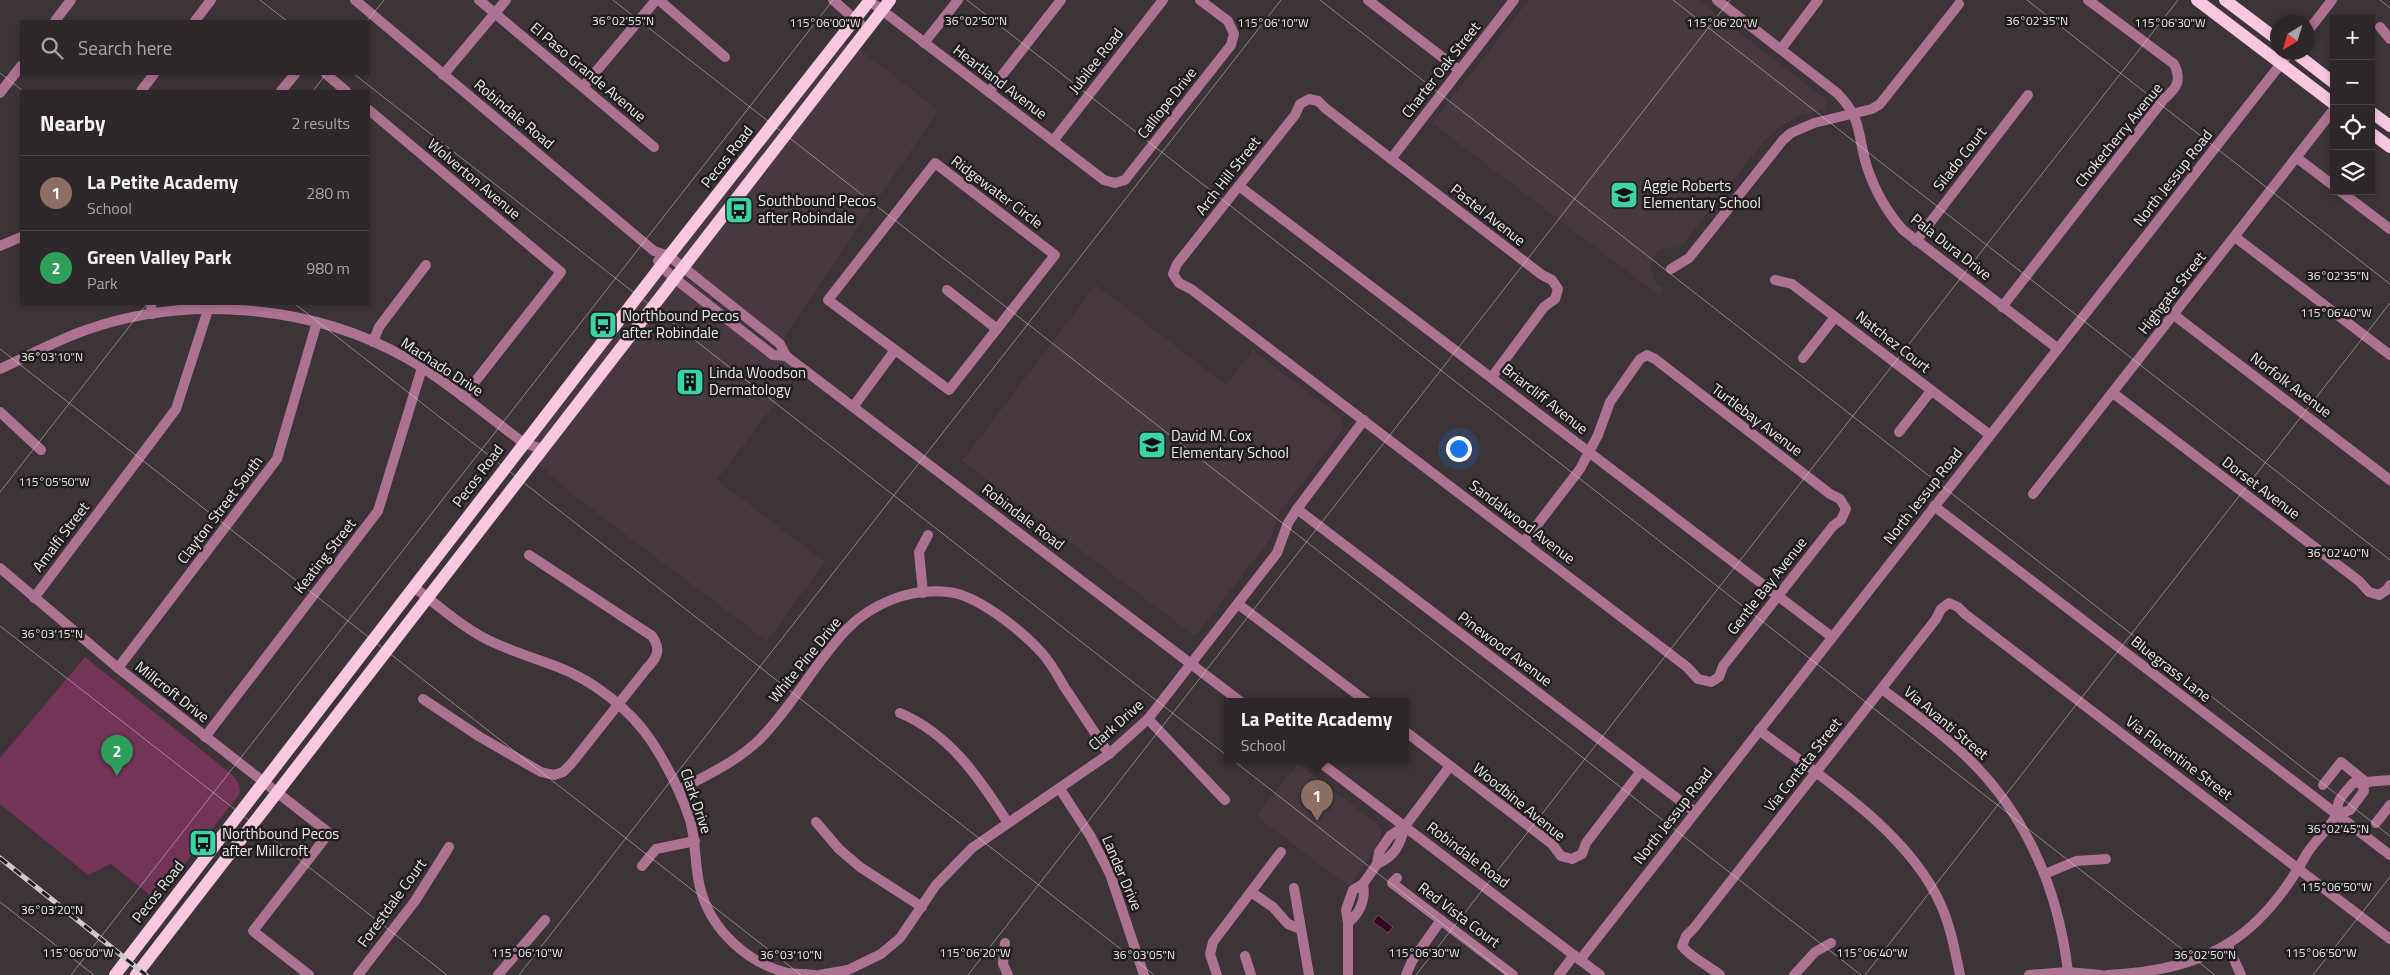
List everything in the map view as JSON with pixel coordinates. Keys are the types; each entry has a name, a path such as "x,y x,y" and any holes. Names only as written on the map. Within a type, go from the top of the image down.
{"main road":[{"name":"Pecos Road","path":"115,975 524,443 870,0"},
{"path":"136,975 890,0"},
{"path":"2198,0 2330,101"},
{"path":"2225,0 2270,34"},
{"path":"2303,60 2330,80"},
{"path":"2375,115 2390,126"},
{"path":"764,162 760,157 768,143 776,120"},
{"path":"2375,136 2390,147"}],"street":[{"path":"56,20 71,0"},
{"path":"196,20 212,0"},
{"name":"Robindale Road","path":"355,0 654,251 665,261 674,278 773,355 786,356"},
{"name":"El Paso Grande Avenue","path":"480,0 654,147"},
{"path":"443,75 506,0"},
{"path":"583,87 657,0 725,57"},
{"path":"833,0 867,30"},
{"name":"Heartland Avenue","path":"870,0 1104,180 1114,183"},
{"path":"924,43 958,0"},
{"path":"989,92 1060,0"},
{"name":"Jubilee Road","path":"1053,141 1163,0"},
{"name":"Calliope Drive","path":"1114,183 1125,180 1231,45 1234,34 1228,22 1200,0"},
{"path":"1368,0 1460,70"},
{"name":"Charter Oak Street","path":"1391,159 1514,0"},
{"name":"Pala Dura Drive","path":"1717,0 1837,93 1854,114 1866,164 1878,195 1893,219 1916,241 2057,348"},
{"path":"1781,49 1818,0"},
{"name":"Chokecherry Avenue","path":"2002,306 2164,99 2176,88 2180,76 2174,64 2088,0"},
{"path":"2315,22 2332,0"},
{"path":"1671,269 1689,258 1782,140 1803,127 1872,108 1884,100 1959,4"},
{"path":"2380,27 2390,39"},
{"name":"North Jessup Road","path":"1559,975 1577,958 1695,812 2285,60"},
{"path":"0,94 20,67"},
{"path":"142,90 153,75"},
{"path":"282,90 294,75"},
{"path":"327,75 345,90"},
{"name":"Silado Court","path":"1916,241 2028,95"},
{"name":"Pastel Avenue","path":"1308,99 1318,101 1324,108 1542,275 1552,280 1558,289 1555,299 1544,307 1492,377"},
{"name":"Arch Hill Street","path":"1173,274 1177,264 1295,115 1300,104 1308,99"},
{"name":"Wolverton Avenue","path":"370,111 561,272 463,397"},
{"name":"Highgate Street","path":"2034,494 2330,114"},
{"path":"2297,158 2330,183"},
{"name":"Ridgewater Circle","path":"935,163 1055,255 949,390 895,350 828,300 935,163"},
{"name":"Briarcliff Avenue","path":"1239,186 1832,637"},
{"path":"2345,195 2390,229"},
{"path":"0,246 20,236"},
{"path":"2235,237 2390,355"},
{"name":"Robindale Road","path":"665,261 682,267 780,344 786,356 1236,698"},
{"path":"372,342 379,326 426,265"},
{"name":"Sandalwood Avenue","path":"1173,274 1179,283 1364,420 1524,542 1687,667 1698,679 1711,682"},
{"name":"Natchez Court","path":"1775,280 1792,284 1990,435"},
{"path":"946,290 997,329"},
{"name":"Machado Drive","path":"0,369 86,330 152,309 266,308 317,322 372,342 422,368 524,443 542,449"},
{"name":"Amalfi Street","path":"34,598 176,409 208,310"},
{"name":"Norfolk Avenue","path":"2174,315 2390,480"},
{"path":"1803,358 1835,317"},
{"name":"Clayton Street South","path":"118,668 278,458 317,322"},
{"path":"853,407 895,350"},
{"name":"Turtlebay Avenue","path":"1589,452 1610,402 1640,359 1647,355 1655,359 1830,494 1840,499 1846,509"},
{"name":"Keating Street","path":"205,737 378,511 422,368"},
{"path":"1899,432 1931,391"},
{"name":"Dorset Avenue","path":"2113,393 2359,581 2369,592 2379,595 2388,589 2390,585"},
{"path":"0,412 41,450"},
{"name":"Clark Drive","path":"414,587 486,639 520,655 560,668 599,689 650,739 679,790 695,841 700,891 718,926 737,947 761,963 789,972 817,975 848,973 881,954 900,938 953,866 972,848 1109,754 1148,719 1277,553 1288,523 1297,509 1364,420"},
{"path":"1524,542 1580,469 1589,452"},
{"name":"Bluegrass Lane","path":"1934,506 2390,856"},
{"name":"Pinewood Avenue","path":"1297,509 1695,812"},
{"name":"Gentle Bay Avenue","path":"1711,682 1719,677 1724,666 1778,596 1833,526 1841,520 1846,509"},
{"path":"923,592 919,552 928,535"},
{"path":"423,699 480,737 541,772 554,775 563,772 571,764 656,659 658,645 652,636 529,555"},
{"name":"Millcroft Drive","path":"0,568 118,668 329,834 253,931 309,975"},
{"name":"White Pine Drive","path":"679,790 728,764 757,741 781,714 844,632 860,617 898,596 923,592 949,592 976,601 1027,638 1043,655 1109,754"},
{"name":"Via Contata Street","path":"1720,975 1700,960 1688,955 1682,946 1686,936 1816,774 1936,619 1941,609 1949,603"},
{"name":"Via Florentine Street","path":"1949,603 1958,607 2390,939"},
{"path":"1238,604 1362,698"},
{"name":"Via Avanti Street","path":"1882,689 1956,747 1978,768 2014,815 2045,874 2059,919 2068,972"},
{"path":"900,713 918,720 958,754 979,778 1008,822"},
{"path":"1148,719 1225,800"},
{"path":"1759,730 1882,826 1920,868 1941,906 1950,929 1960,975"},
{"name":"Woodbine Avenue","path":"1409,734 1552,844 1561,856 1572,859 1582,854 1586,843 1641,771"},
{"path":"2323,785 2341,762 2365,783 2390,780"},
{"name":"Robindale Road","path":"1321,763 1600,975"},
{"path":"1348,975 1348,923 1346,910 1348,900 1353,890 1363,884 1377,864 1389,859 1401,844 1405,826 1450,766"},
{"path":"2107,975 2157,971 2182,964 2228,944 2254,925 2269,910 2300,870 2307,854 2337,815 2350,810 2364,791 2365,783"},
{"name":"Lander Drive","path":"1060,789 1091,837 1110,874 1144,975"},
{"path":"2376,823 2390,805"},
{"path":"816,822 839,849 860,867 922,907"},
{"path":"642,866 656,849 695,841"},
{"name":"Forestdale Court","path":"358,975 415,901 449,846"},
{"path":"1216,975 1210,947 1281,852"},
{"path":"2045,874 2076,862 2106,859"},
{"name":"Red Vista Court","path":"1397,878 1392,883 1514,975"},
{"path":"1294,888 1309,975"},
{"path":"1251,892 1274,907 1288,924 1301,929"},
{"path":"498,975 545,920"},
{"path":"1406,975 1412,961 1441,920"},
{"path":"1005,943 1003,964 1008,975"},
{"path":"1794,975 1815,952 1830,943"},
{"path":"2228,944 2241,975"},
{"path":"1245,956 1251,975"},
{"path":"2030,975 2068,972 2101,975"}],"shaded area":[{"name":"Aggie Roberts Elementary School","path":"1529,0 1698,0 1826,100 1825,109 1800,115 1777,129 1763,142 1681,247 1660,249 1655,254 1650,267 1656,284 1663,288 1661,297 1432,123"},
{"path":"844,42 863,52 938,110 780,344 673,259"},
{"path":"670,265 800,370 717,480 825,562 767,641 572,494 525,452"},
{"name":"David M. Cox Elementary School","path":"1096,285 1226,385 1253,350 1342,418 1343,430 1279,513 1271,538 1195,636 962,461"},
{"path":"85,657 229,772 239,785 239,795 156,900 111,864 88,875 0,804 0,758"},
{"path":"1298,763 1378,825 1381,831 1380,840 1350,887 1256,816"},
{"path":"1378,915 1393,927 1388,933 1373,922"}],"railway":[{"path":"0,858 146,975"}],"place":[{"name":"Aggie Roberts Elementary School","path":"1624,195"},
{"name":"Southbound Pecos after Robindale","path":"739,210"},
{"name":"Northbound Pecos after Robindale","path":"603,325"},
{"name":"Linda Woodson Dermatology","path":"690,382"},
{"name":"David M. Cox Elementary School","path":"1152,445"},
{"name":"Green Valley Park","path":"117,776"},
{"name":"La Petite Academy","path":"1317,821"},
{"name":"Northbound Pecos after Millcroft","path":"203,843"}]}
